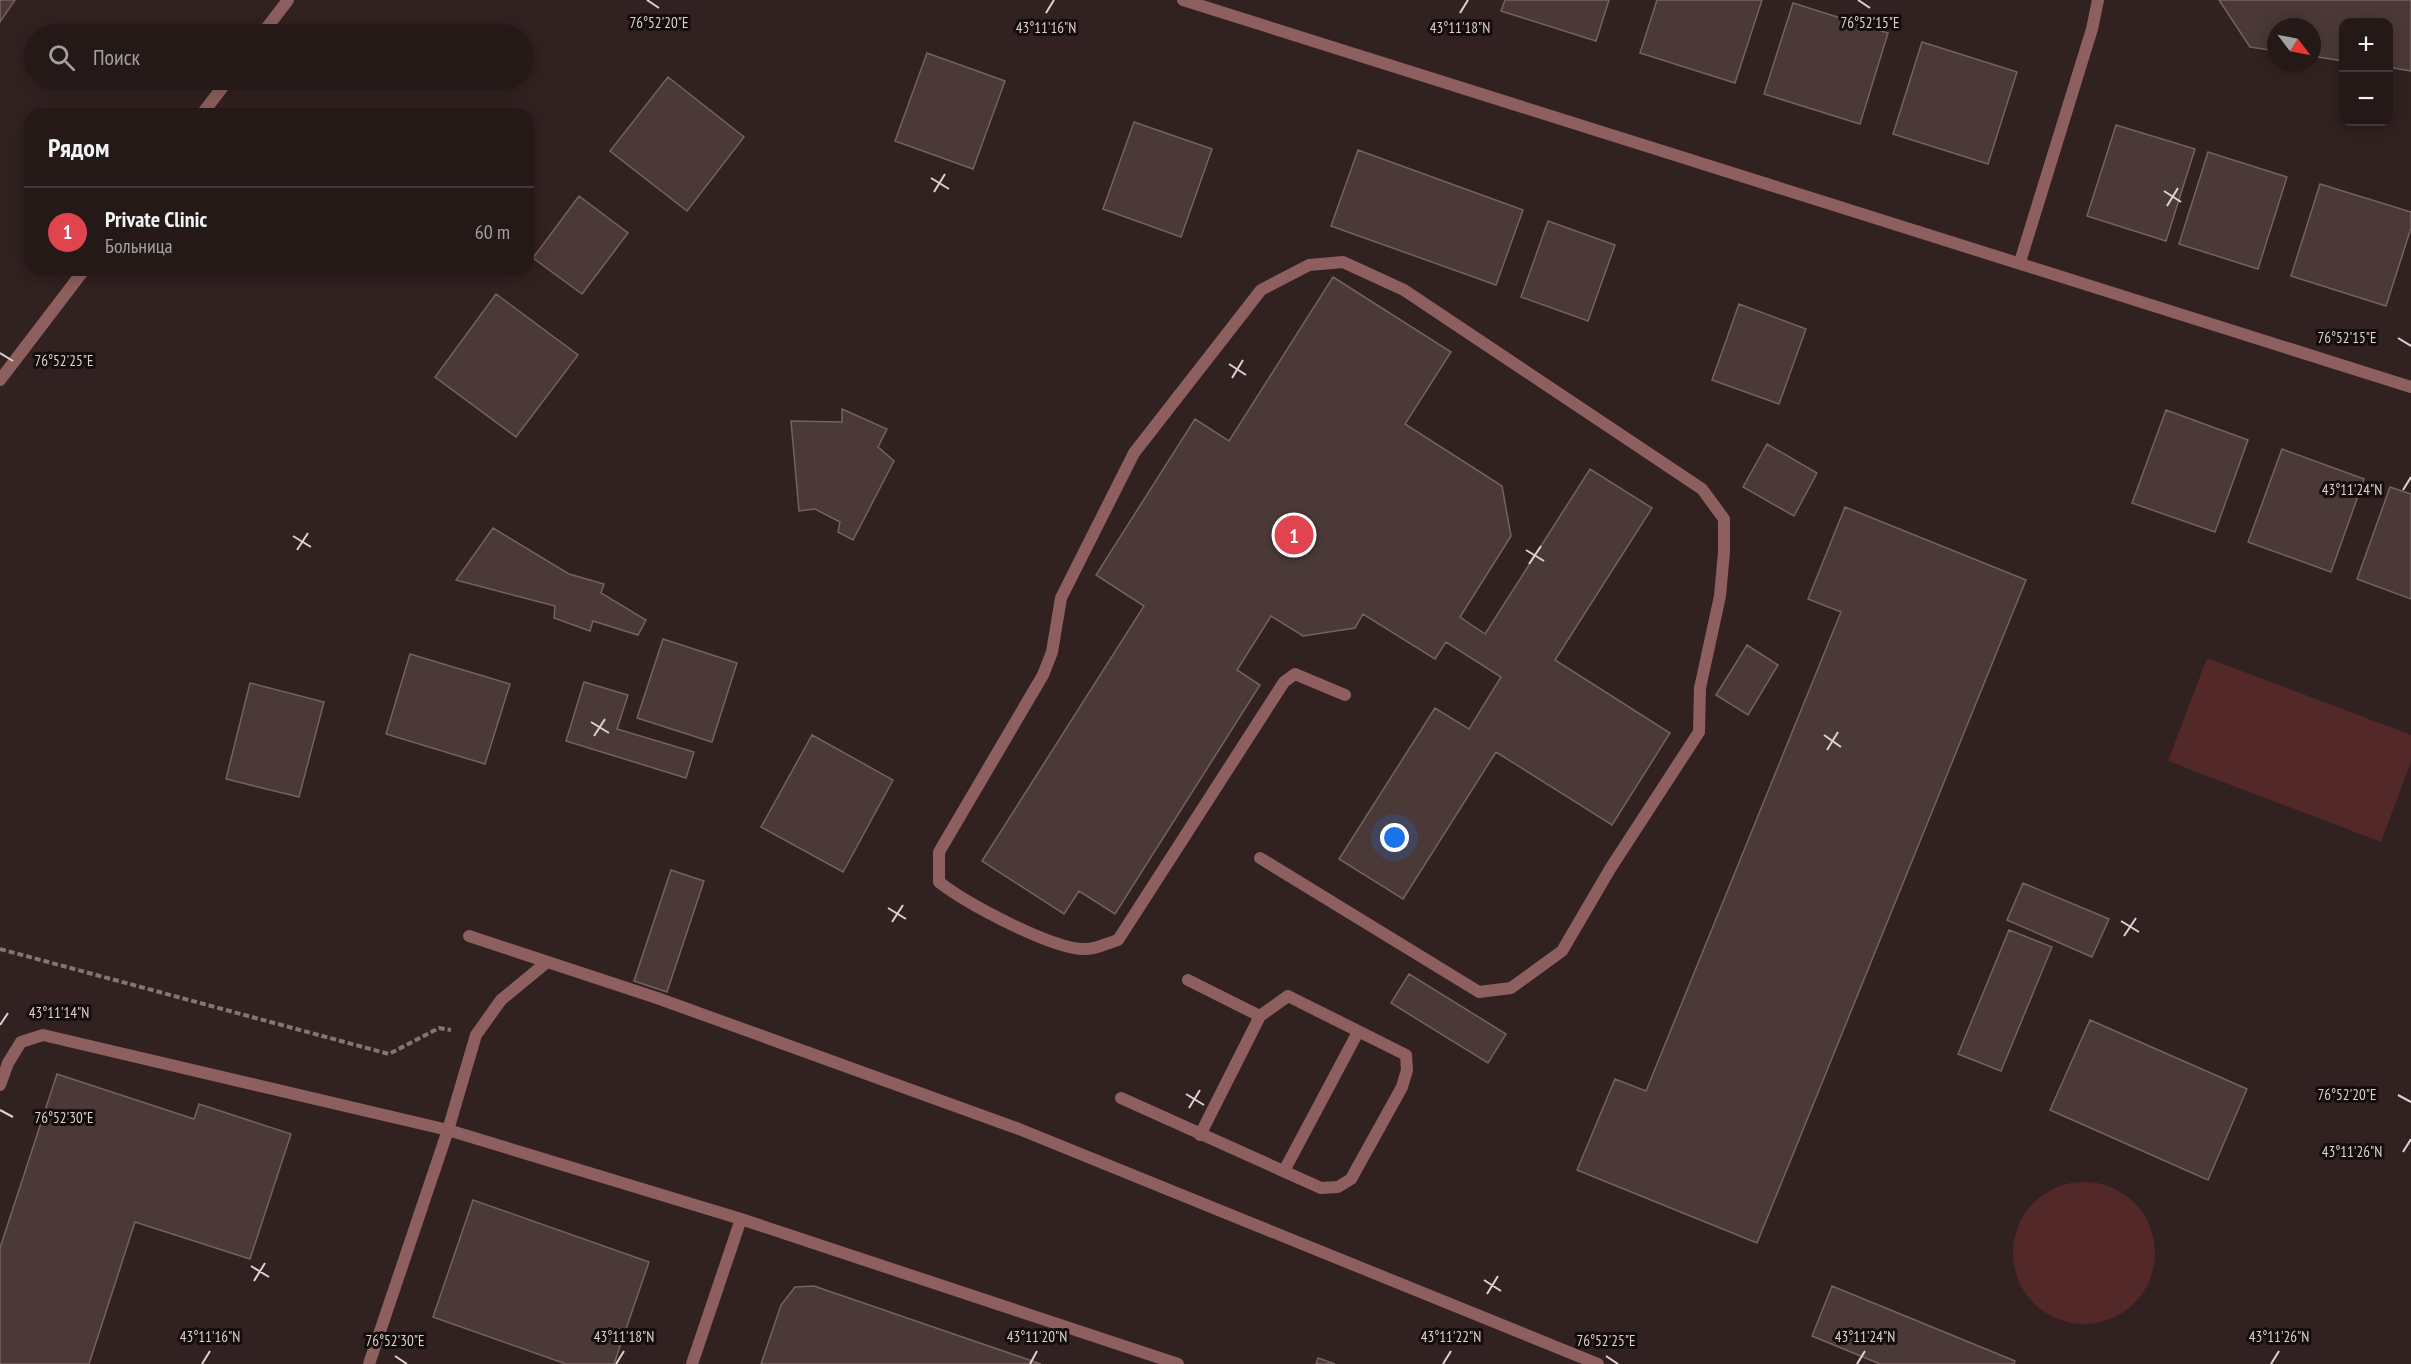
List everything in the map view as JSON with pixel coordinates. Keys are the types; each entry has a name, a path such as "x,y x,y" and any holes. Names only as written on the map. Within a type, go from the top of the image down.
{"street":[{"path":"270,24 288,0"},
{"path":"1183,0 2411,387"},
{"path":"2020,262 2092,29 2098,0"},
{"path":"207,108 220,90"},
{"path":"1260,858 1479,992 1510,988 1562,951 1610,868 1699,732 1701,688 1720,596 1724,519 1702,489 1404,290 1343,262 1309,265 1261,290 1134,453 1061,598 1052,652 1043,675 939,852 939,882 955,894 1038,937 1086,950 1118,940 1284,682 1295,674 1345,695"},
{"path":"0,380 79,276"},
{"path":"469,936 657,998 1019,1129 1598,1364"},
{"path":"369,1364 448,1130 476,1035 501,1000 547,962"},
{"path":"1188,980 1260,1016"},
{"path":"1120,1098 1200,1135 1321,1188 1338,1187 1351,1179 1402,1087 1407,1070 1406,1056 1288,996 1260,1016 1200,1135"},
{"path":"1284,1171 1358,1032"},
{"path":"0,1085 8,1063 21,1042 44,1035 448,1130 741,1219 1178,1364"},
{"path":"692,1364 741,1219"}],"path":[{"path":"0,949 389,1054 439,1028 476,1035"}],"shaded area":[{"path":"2207,658 2411,735 2411,762 2381,842 2168,761"},
{"path":"2084,1182 2111,1188 2134,1203 2149,1226 2155,1253 2149,1280 2134,1303 2111,1318 2084,1324 2057,1318 2034,1303 2019,1280 2013,1253 2019,1226 2034,1203 2057,1188"}],"building":[{"path":"0,0 15,0 0,22"},
{"path":"1505,0 1609,0 1596,41 1501,11"},
{"path":"1657,0 1762,0 1735,83 1640,53"},
{"path":"2219,0 2411,0 2411,71 2393,68 2393,18 2339,18 2339,60 2321,57 2321,18 2267,18 2267,50 2250,47"},
{"path":"1793,3 1888,33 1860,124 1764,94"},
{"path":"1922,42 2017,72 1988,164 1893,134"},
{"path":"927,53 1005,81 973,169 895,141"},
{"path":"668,77 744,137 687,211 610,151"},
{"path":"1134,122 1212,149 1181,237 1103,209"},
{"path":"2116,125 2195,149 2166,241 2087,216"},
{"path":"1358,150 1523,210 1496,285 1331,226"},
{"path":"2208,152 2287,177 2258,269 2179,244"},
{"path":"2320,184 2411,212 2411,228 2386,306 2291,276"},
{"path":"579,196 628,233 582,294 534,257"},
{"path":"1548,221 1615,245 1588,321 1521,297"},
{"path":"1333,277 1451,352 1405,424 1502,486 1511,536 1460,617 1485,634 1590,469 1652,508 1555,660 1670,733 1612,825 1496,752 1403,899 1339,859 1435,708 1469,729 1501,677 1446,642 1435,659 1363,614 1355,628 1303,636 1271,616 1237,670 1260,685 1115,914 1079,891 1064,914 982,861 1144,606 1096,575 1195,419 1229,441"},
{"path":"496,294 578,355 516,437 435,377"},
{"path":"1739,304 1806,329 1779,404 1712,380"},
{"path":"842,409 887,429 878,447 894,461 853,540 838,532 840,522 815,509 799,511 791,421 842,422"},
{"path":"2166,410 2248,440 2215,532 2132,503"},
{"path":"1767,444 1817,473 1794,516 1743,487"},
{"path":"2282,449 2364,479 2331,572 2248,542"},
{"path":"2390,487 2411,494 2411,599 2357,579"},
{"path":"1845,507 2026,580 1757,1243 1577,1170 1615,1079 1646,1091 1841,612 1808,599"},
{"path":"493,528 569,574 604,584 601,593 646,620 638,635 593,621 590,631 554,618 555,606 456,580"},
{"path":"663,639 737,663 712,742 637,718"},
{"path":"1747,645 1778,665 1748,715 1716,695"},
{"path":"410,654 510,684 485,764 386,734"},
{"path":"584,682 628,695 617,729 694,752 686,778 566,741"},
{"path":"250,683 324,702 299,797 226,779"},
{"path":"812,735 893,780 843,872 761,827"},
{"path":"671,870 704,881 667,992 634,981"},
{"path":"2023,883 2109,919 2092,957 2007,920"},
{"path":"2009,930 2052,947 2001,1071 1958,1054"},
{"path":"1409,974 1506,1034 1488,1063 1391,1003"},
{"path":"2090,1020 2247,1089 2208,1180 2050,1110"},
{"path":"57,1074 194,1119 199,1104 291,1134 250,1259 135,1222 89,1364 0,1364 0,1248"},
{"path":"473,1200 649,1262 614,1364 566,1364 433,1317"},
{"path":"814,1286 1041,1364 761,1364 781,1305 795,1287"},
{"path":"1832,1286 2015,1361 2014,1364 1880,1364 1812,1336"},
{"path":"1318,1358 1335,1364 1316,1364"}],"place":[{"name":"Private Clinic","path":"1294,535"}]}
